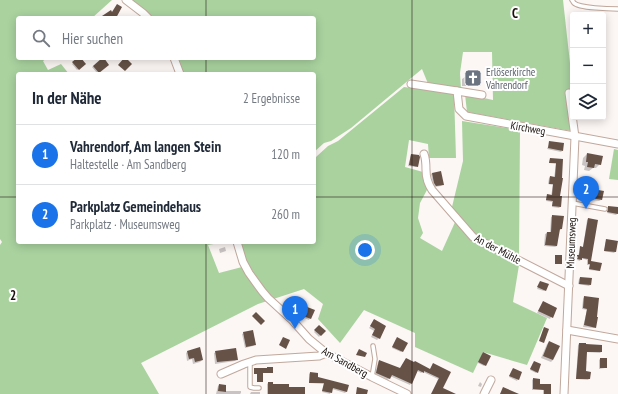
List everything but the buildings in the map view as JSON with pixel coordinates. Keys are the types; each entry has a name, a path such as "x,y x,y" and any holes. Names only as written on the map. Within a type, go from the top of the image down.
{"street":[{"path":"126,0 146,16"},
{"path":"175,60 179,72"},
{"path":"411,84 482,95"},
{"name":"Kirchweg","path":"457,91 459,109 466,116 618,144"},
{"name":"Museumsweg","path":"564,394 575,136 569,93"},
{"name":"An der Mühle","path":"424,154 426,158 428,183 432,190 473,237 569,286"},
{"name":"Am Sandberg","path":"238,244 249,273 262,291 309,339 326,353 407,394"},
{"path":"567,330 618,339"},
{"path":"221,374 250,361 319,356 326,353"},
{"path":"484,394 491,380"}],"lane":[{"path":"572,0 579,5 618,9"},
{"path":"572,203 605,208"},
{"path":"372,377 375,359 373,346"},
{"path":"250,361 250,387 258,388"}],"green space":[{"path":"0,0 112,0 94,16 16,16 16,60 44,60 43,61 48,70 61,64 67,72 16,72 16,244 214,244 208,245 219,273 242,267 268,293 245,260 241,244 316,244 316,157 404,87 454,94 456,158 429,158 428,144 409,140 405,167 423,172 428,188 420,203 418,218 423,233 420,238 442,251 456,220 471,239 519,265 513,302 547,318 527,365 483,352 473,373 415,347 415,333 364,310 340,343 318,319 323,304 304,289 258,304 141,363 159,394 0,394 0,245 2,242 0,239"},
{"path":"132,0 563,0 570,63 570,90 567,90 571,131 467,112 465,94 493,100 492,52 463,52 460,73 461,90 429,86 422,69 351,128 331,141 324,143 316,150 316,72 182,72 180,60 316,60 316,16 150,15"},
{"path":"462,121 520,130 519,257 474,234 452,207 463,161"},
{"path":"614,149 618,150 618,180 609,179"}],"place":[{"name":"Erlöserkirche Vahrendorf","path":"473,78"},
{"name":"Parkplatz Gemeindehaus","path":"586,209"},
{"name":"Vahrendorf, Am langen Stein","path":"295,329"}]}
